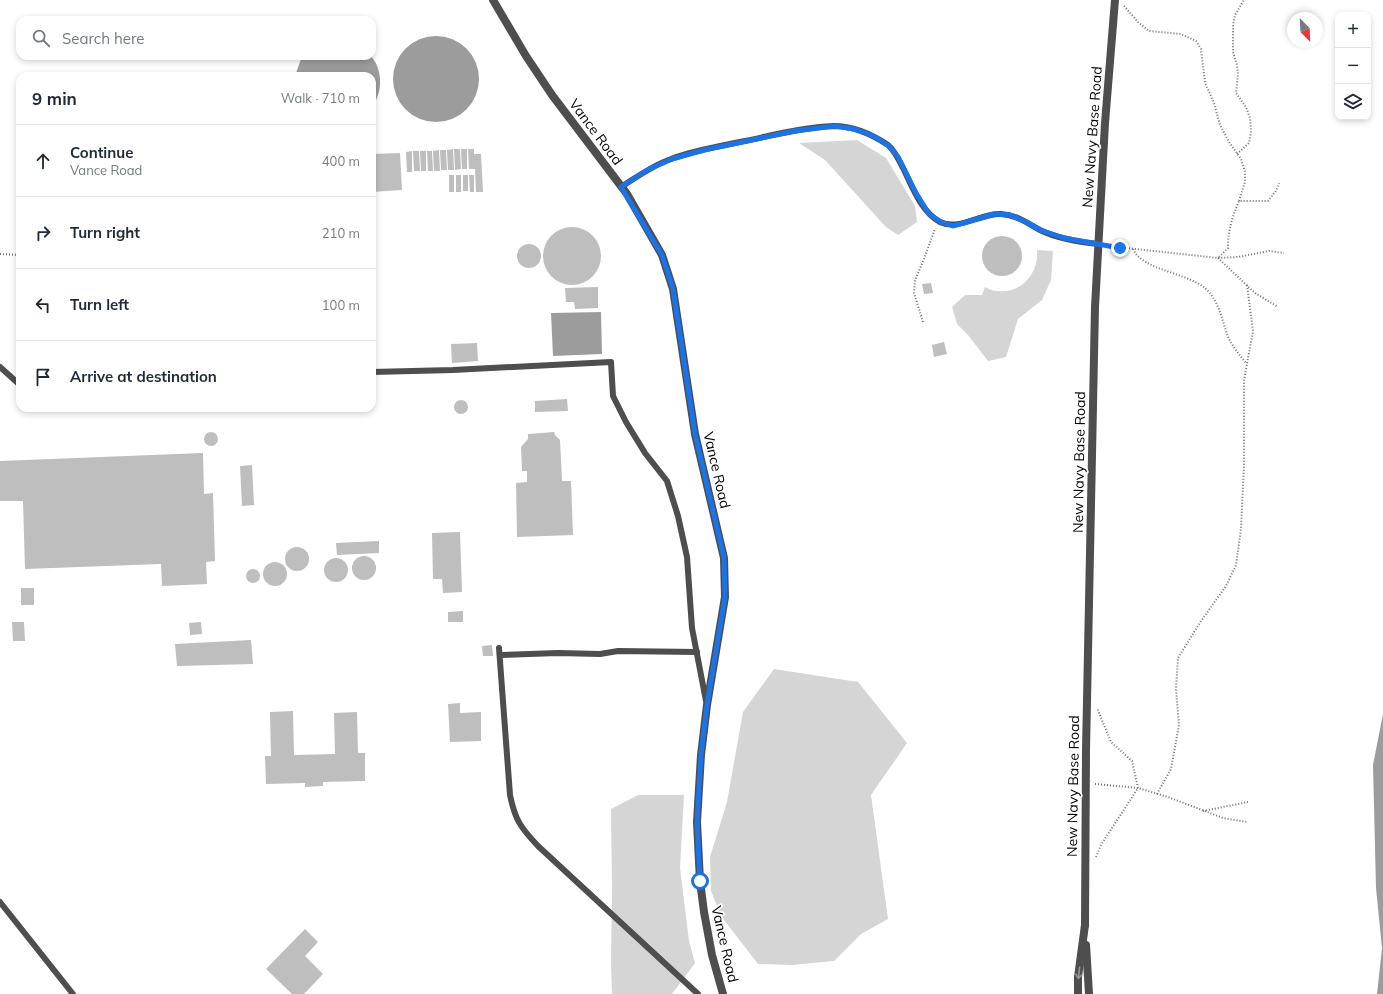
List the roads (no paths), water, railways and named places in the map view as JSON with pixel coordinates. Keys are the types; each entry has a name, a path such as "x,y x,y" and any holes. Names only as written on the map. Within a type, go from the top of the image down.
{"street":[{"name":"Vance Road","path":"493,0 526,56 552,95 621,187 662,255 673,289 695,434 724,558 725,597 707,705 701,755 697,822 704,912 712,956 723,994"},
{"name":"New Navy Base Road","path":"1089,994 1085,924 1086,783 1095,307 1105,123 1115,0"},
{"name":"New Navy Base Road","path":"1078,994 1078,977 1085,924"}],"lane":[{"path":"621,187 649,169 672,159 704,150 794,131 835,126 854,129 873,136 889,146 898,157 916,193 929,214 938,220 953,226 994,214 1010,215 1040,230 1064,238 1099,244"},
{"path":"376,372 453,370 611,362 613,396 626,422 666,481 678,516 687,557 692,628 707,705"},
{"path":"0,367 16,381"},
{"path":"499,648 510,795 514,813 523,831 698,994"},
{"path":"500,655 558,653 600,654 618,651 697,652"},
{"path":"0,902 73,994"}]}
